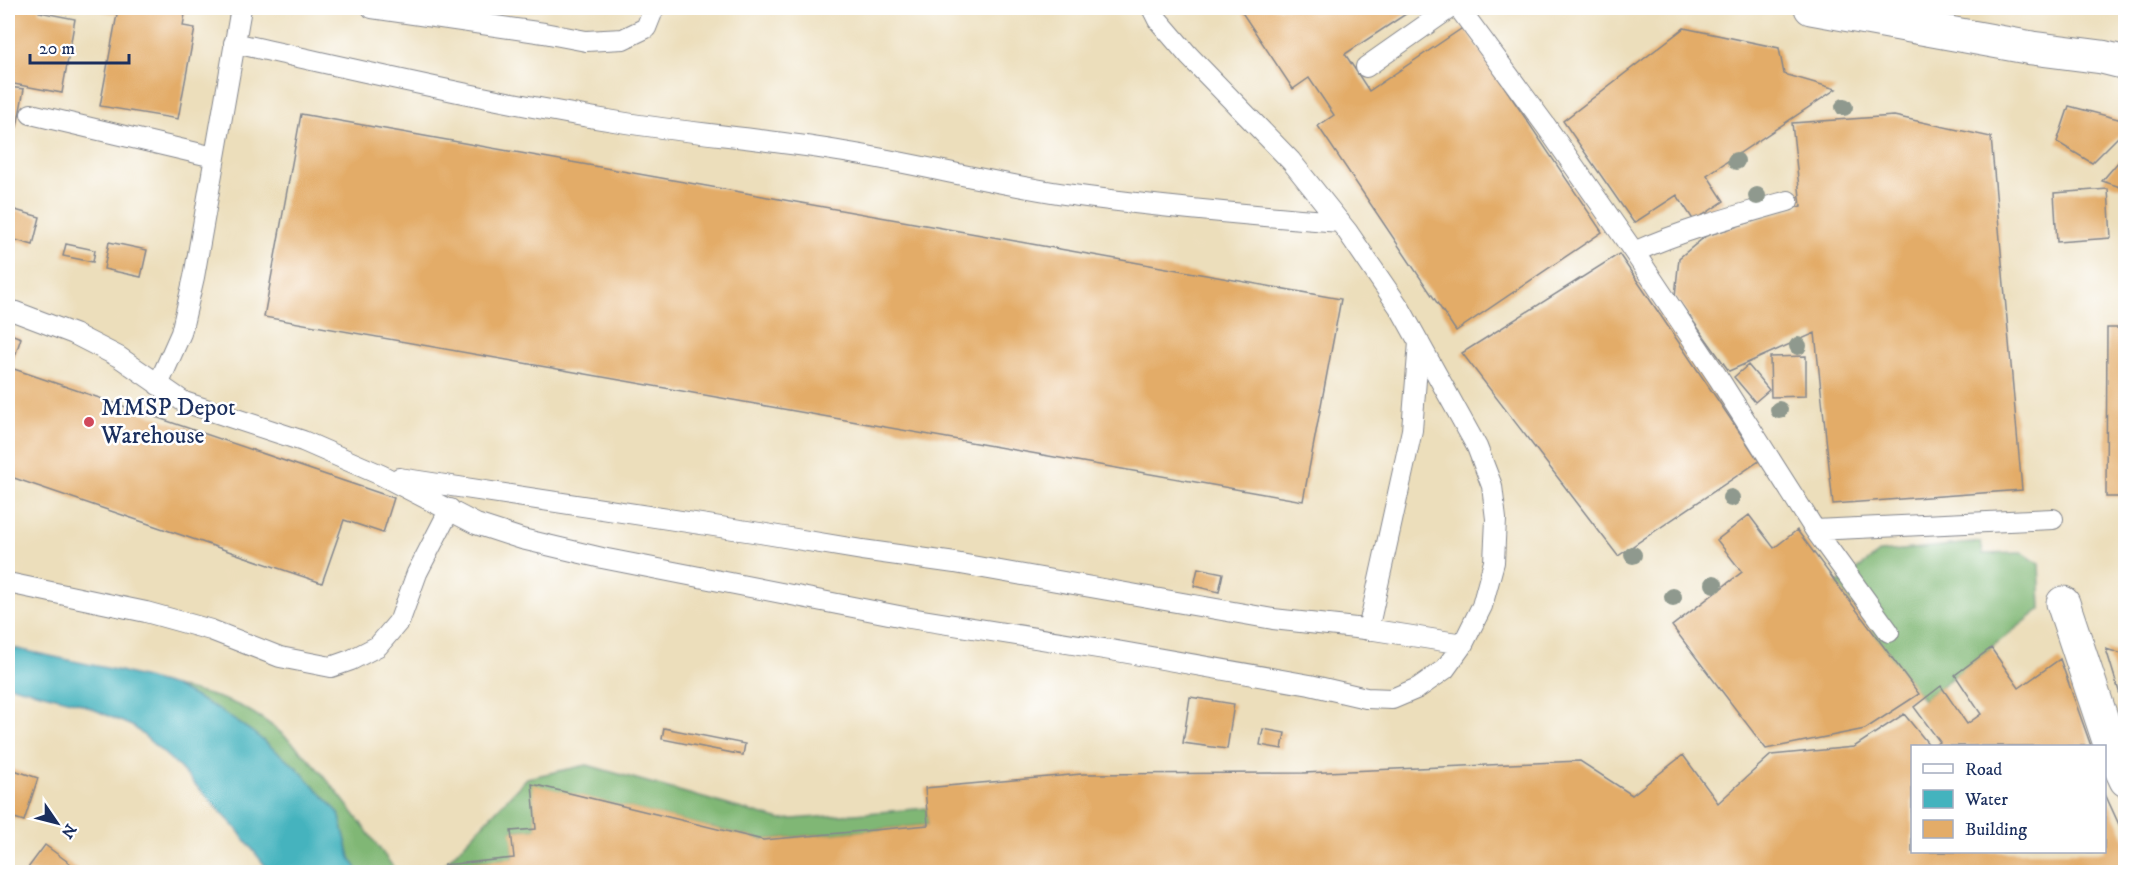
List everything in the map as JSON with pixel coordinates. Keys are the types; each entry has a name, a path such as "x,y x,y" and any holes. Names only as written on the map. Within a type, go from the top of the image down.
{"main road":[{"path":"1811,8 2126,63"},
{"path":"2063,603 2112,750 2126,780"}],"lane":[{"path":"158,385 180,333 194,278 241,8"},
{"path":"372,8 586,41 623,39 646,28 654,8"},
{"path":"8,309 74,334 119,357 184,402 303,441 381,475 476,524 522,539 602,558 904,617 1128,652 1311,685 1365,698 1392,699 1418,688 1444,669 1463,644 1482,606 1494,562 1496,519 1492,486 1477,447 1401,310 1340,222 1291,161 1189,56 1158,20 1152,8"},
{"path":"1366,67 1450,8"},
{"path":"1459,8 1546,126 1634,252 1719,379 1815,530 1888,632"},
{"path":"234,43 448,90 621,123 781,142 927,166 981,180 1063,194 1161,207 1340,222"},
{"path":"31,114 214,157"},
{"path":"1634,252 1714,221 1788,201"},
{"path":"1368,630 1412,430 1419,342"},
{"path":"381,475 955,563 1273,619 1463,644"},
{"path":"8,583 146,612 211,630 280,657 331,667 378,646 400,620 417,573 450,509"},
{"path":"1815,530 2052,519"}],"green space":[{"path":"1981,542 1983,554 2023,553 2039,564 2041,609 1923,700 1837,584 1881,552"},
{"path":"174,686 236,704 267,722 289,740 329,782 397,872 359,872 350,858 339,813 296,767 251,731 216,708"},
{"path":"587,765 781,820 927,808 928,825 763,840 533,785 536,829 512,831 514,858 444,865 527,778"}],"water":[{"path":"8,647 120,671 174,686 216,708 251,731 296,767 339,813 350,858 359,872 270,872 235,827 177,765 134,727 79,703 8,685"}],"building":[{"path":"8,8 39,8 39,12 75,19 62,93 8,83"},
{"path":"86,8 186,8 183,26 195,28 178,119 100,106 117,14"},
{"path":"1239,8 1415,8 1345,54 1369,91 1464,27 1602,232 1456,331 1318,126 1334,115 1309,78 1293,89"},
{"path":"1684,28 1779,48 1784,74 1836,89 1707,175 1724,201 1694,221 1677,195 1634,223 1563,121"},
{"path":"8,87 24,89 17,127 8,125"},
{"path":"2069,106 2126,121 2126,129 2092,163 2057,142"},
{"path":"301,114 1341,299 1303,501 264,317"},
{"path":"1894,116 1991,137 2022,490 1833,504 1815,333 1729,371 1675,296 1679,258 1706,236 1801,206 1792,123"},
{"path":"2126,153 2126,189 2102,181"},
{"path":"2108,189 2111,238 2057,242 2054,193"},
{"path":"8,208 40,217 33,245 8,238"},
{"path":"109,242 147,250 141,277 104,269"},
{"path":"66,244 95,250 93,262 63,256"},
{"path":"1619,254 1759,461 1618,556 1462,353"},
{"path":"2107,328 2126,328 2126,497 2106,497"},
{"name":"MMSP Depot Warehouse","path":"8,333 21,338 11,368 394,498 383,533 344,520 322,583 8,476"},
{"path":"1806,356 1806,396 1771,397 1770,357"},
{"path":"1748,365 1769,390 1755,402 1734,377"},
{"path":"1749,515 1774,548 1797,530 1919,694 1865,729 1766,749 1672,626 1742,572 1717,540"},
{"path":"1198,568 1223,573 1219,592 1194,586"},
{"path":"1991,648 2019,688 2060,659 2091,745 1936,745 1940,742 1914,707 1941,686 1967,724 1981,714 1955,675"},
{"path":"2106,649 2126,655 2126,711 2125,711"},
{"path":"1190,697 1234,704 1227,749 1183,743"},
{"path":"1904,714 1929,745 1911,745 1911,853 2106,853 2106,796 2126,840 2126,872 445,872 444,865 514,858 511,831 536,829 532,784 763,840 928,825 925,788 1082,774 1303,773 1580,761 1632,795 1683,755 1718,803 1771,755 1854,747"},
{"path":"664,728 745,744 743,755 662,739"},
{"path":"1263,729 1285,733 1282,749 1260,745"},
{"path":"8,768 38,778 24,821 8,816"},
{"path":"45,845 79,870 77,872 25,872"}],"place":[{"name":"MMSP Depot Warehouse","path":"89,422"}]}
